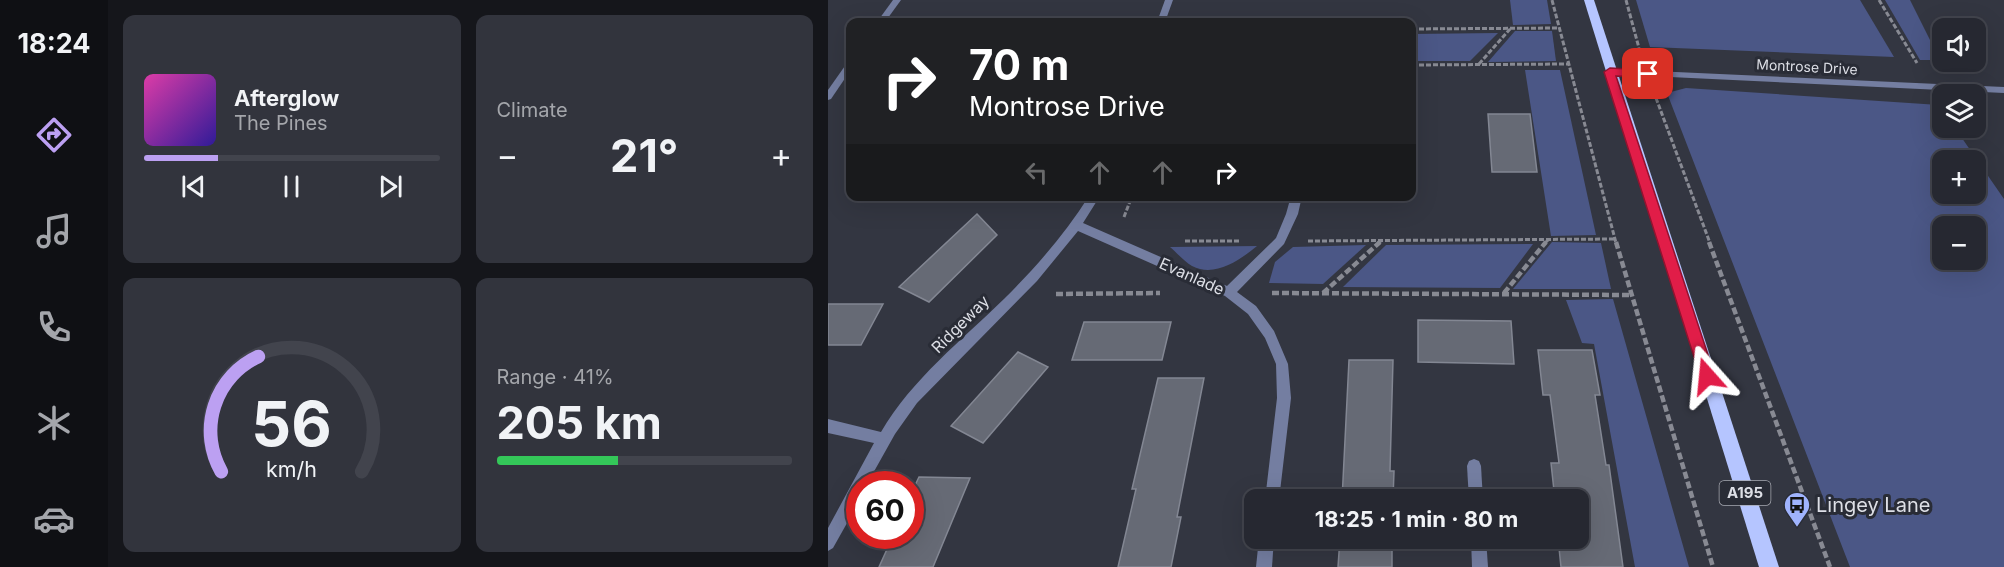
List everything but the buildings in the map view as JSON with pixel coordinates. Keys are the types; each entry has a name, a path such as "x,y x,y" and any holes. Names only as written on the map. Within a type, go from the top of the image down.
{"main road":[{"name":"A195","path":"1589,0 1769,567"}],"street":[{"path":"884,18 897,0"},
{"path":"1162,18 1169,0"},
{"path":"828,97 846,71"},
{"name":"Montrose Drive","path":"1610,72 2004,90"},
{"name":"Ridgeway","path":"867,471 884,440 911,400 1078,226 1092,201"},
{"path":"1229,292 1280,241 1295,201"},
{"name":"Evanlade","path":"1078,226 1229,292 1252,310 1270,335 1282,364 1284,398 1273,489"},
{"path":"828,426 884,440"},
{"path":"1474,466 1475,489"},
{"name":"Ridgeway","path":"828,543 846,510"},
{"path":"1264,567 1266,549"},
{"path":"1479,549 1480,567"}],"path":[{"path":"1552,0 1615,239 1713,567"},
{"path":"1626,0 1648,74 1830,567"},
{"path":"1879,0 1931,86"},
{"path":"1479,64 1511,28"},
{"path":"1416,29 1558,28"},
{"path":"1416,65 1568,64"},
{"path":"1134,250 1173,242 1615,239"},
{"path":"1323,293 1382,240"},
{"path":"1504,294 1548,240"},
{"path":"1015,294 1170,292"},
{"path":"1229,292 1631,295"}],"shaded area":[{"path":"1510,0 1547,0 1551,24 1513,25"},
{"path":"1636,0 1860,0 1894,57 1650,47"},
{"path":"1885,0 1910,0 1932,44 1932,60 1920,60"},
{"path":"1515,31 1552,31 1556,61 1488,62"},
{"path":"1498,33 1470,61 1416,61 1416,34"},
{"path":"1525,70 1560,70 1596,235 1551,236"},
{"path":"1686,88 1932,105 1932,138 1962,138 1970,150 1932,150 1932,204 1986,204 1986,173 2004,199 2004,567 1850,567 1667,93"},
{"path":"1552,242 1601,243 1611,289 1513,289"},
{"path":"1533,244 1500,288 1343,287 1386,245"},
{"path":"1366,245 1323,284 1269,283 1275,262 1293,247"},
{"path":"1257,246 1227,266 1209,270 1192,266 1170,247"},
{"path":"1613,299 1689,567 1635,567 1594,344 1582,343 1566,300"}],"place":[{"name":"Lingey Lane","path":"1797,528"}],"route":[{"path":"1648,74 1610,72 1707,376"}]}
